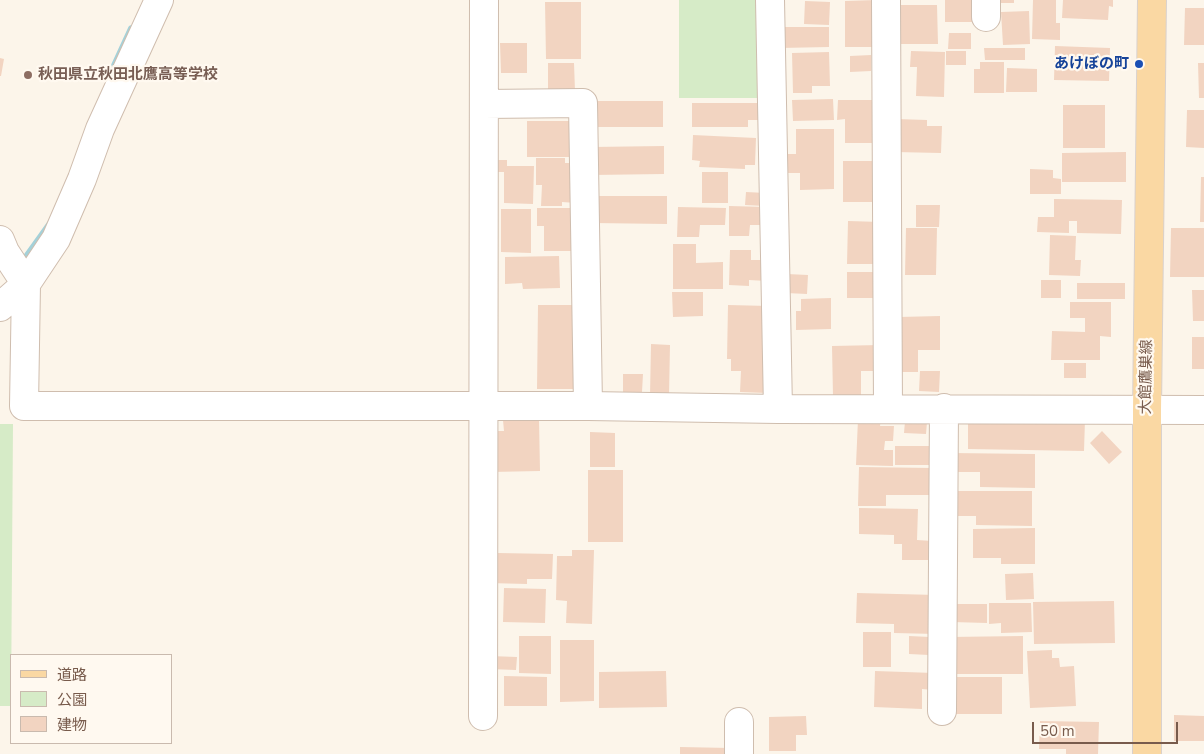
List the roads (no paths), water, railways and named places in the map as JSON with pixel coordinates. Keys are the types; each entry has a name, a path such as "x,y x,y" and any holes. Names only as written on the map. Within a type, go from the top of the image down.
{"main road":[{"name":"大館鷹巣線","path":"1147,754 1147,410 1152,0"}],"street":[{"path":"0,307 26,284 56,239 82,179 100,129 159,0"},
{"path":"483,716 484,0"},
{"path":"770,0 778,408"},
{"path":"886,0 888,408"},
{"path":"484,104 583,103 588,406"},
{"path":"0,240 5,252 26,284 24,406 588,406 1204,410"},
{"path":"942,711 944,408"},
{"path":"739,722 739,754"}],"waterway":[{"path":"114,65 131,28"},
{"path":"21,263 49,224"}],"place":[{"name":"あけぼの町","path":"1139,64"},
{"name":"秋田県立秋田北鷹高等学校","path":"28,75"}]}
